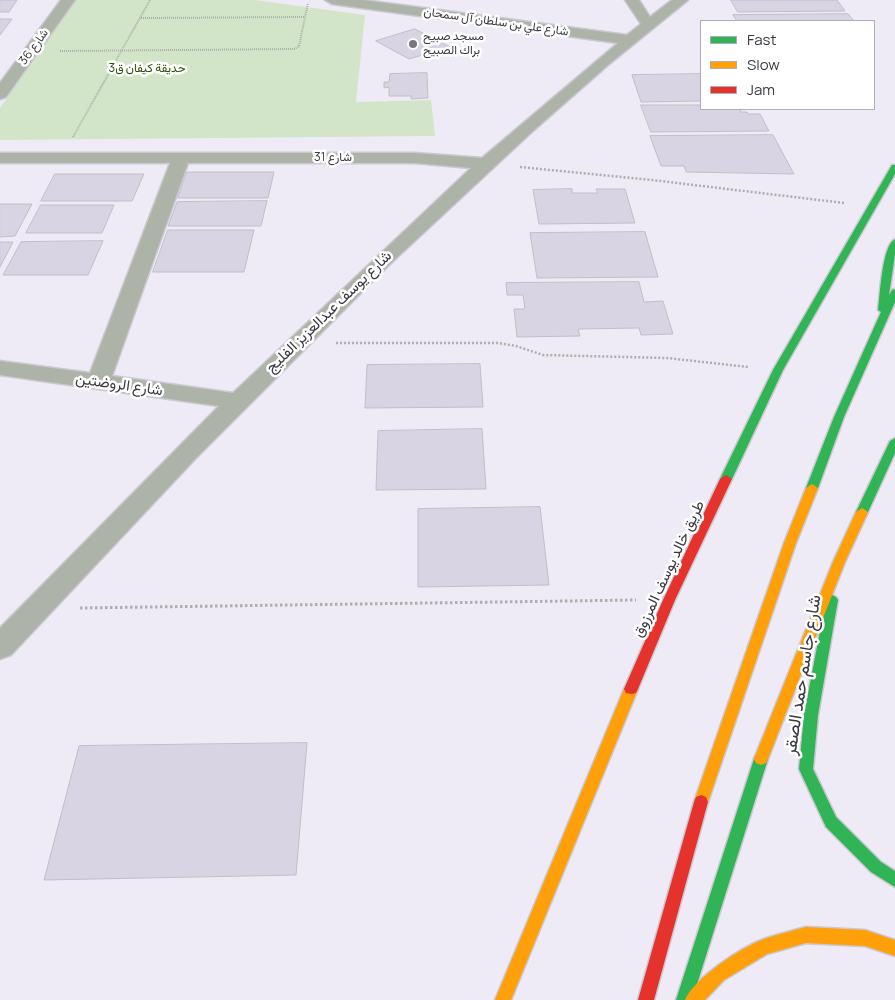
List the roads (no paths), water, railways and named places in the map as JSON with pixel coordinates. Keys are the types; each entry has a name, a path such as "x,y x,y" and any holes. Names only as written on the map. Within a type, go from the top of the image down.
{"main road":[{"name":"طريق خالد يوسف المرزوق","path":"504,1000 595,772 669,600 778,370 895,166"},
{"path":"882,319 889,259 895,242"},
{"path":"646,1000 701,801 790,543 839,417 895,292"},
{"path":"684,1000 763,753 839,562 895,441"},
{"name":"شارع جاسم حمد الصقر","path":"839,562 811,715 806,769 831,822 876,867 895,880"},
{"path":"693,1000 718,974 764,947 806,935 865,938 895,948"}],"street":[{"name":"شارع 36","path":"0,94 68,0"},
{"name":"شارع علي بن سلطان آل سمحان","path":"332,0 630,40"},
{"path":"455,0 456,16"},
{"path":"632,0 648,25"},
{"name":"شارع يوسف عبدالعزيز الفليج","path":"0,647 296,342 485,164 630,40 681,0"},
{"name":"شارع 31","path":"0,158 415,158 485,164"},
{"path":"98,382 181,158"},
{"name":"شارع الروضتين","path":"0,368 238,401"}],"place":[{"name":"مسجد صبيح براك الصبيح","path":"413,44"}],"park label":[{"name":"حديقة كيفان ق3","path":"147,69"}]}
